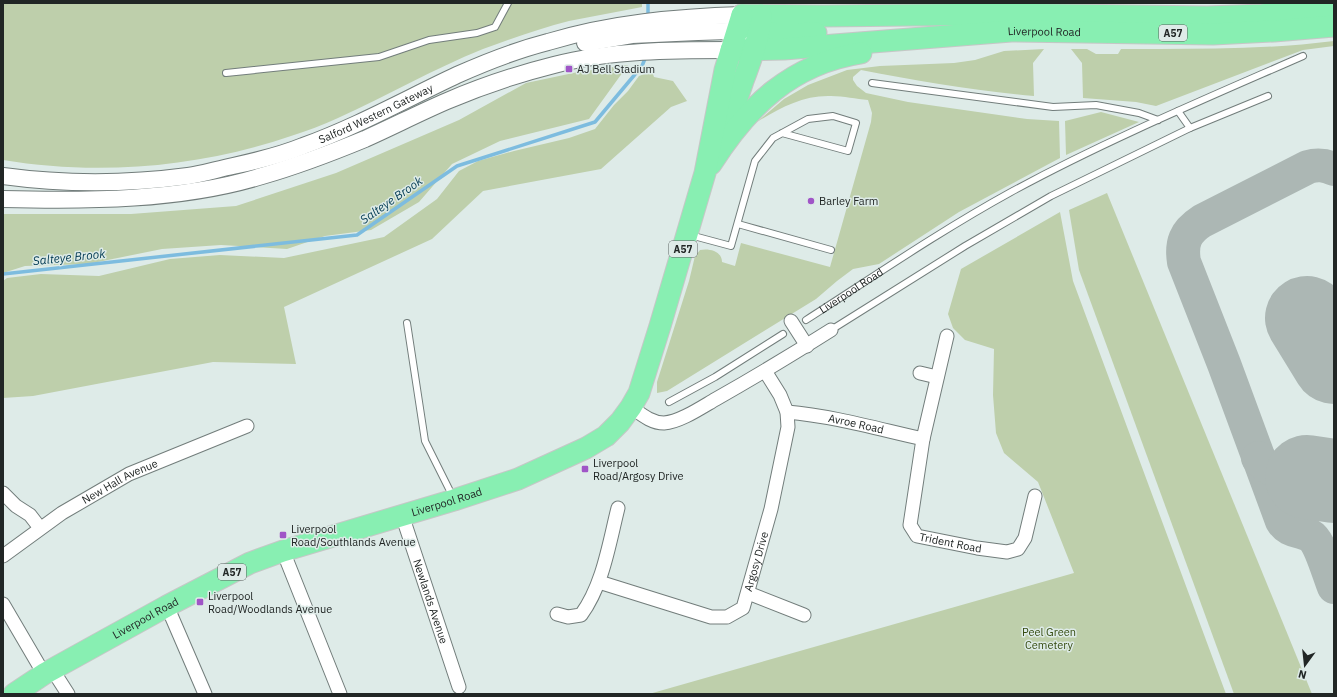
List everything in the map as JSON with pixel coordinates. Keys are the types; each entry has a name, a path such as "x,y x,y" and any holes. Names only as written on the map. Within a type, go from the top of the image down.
{"highway":[{"name":"Liverpool Road","path":"749,25 822,16 1004,14 1206,17 1262,15 1334,7"},
{"name":"Liverpool Road","path":"749,25 784,34 851,34 892,40 1011,31 1213,34 1274,32 1334,26"},
{"name":"Liverpool Road","path":"14,694 48,671 167,606 250,564 283,551 454,500 518,478 586,448 606,436 620,422 639,393 705,173 729,122 749,25"},
{"name":"A57","path":"705,173 723,145 759,103 781,85 805,70 843,56 871,52 937,48 983,41 1011,31"}],"street":[{"path":"790,3 800,10 822,16"},
{"name":"Salford Western Gateway","path":"3,176 55,182 136,180 189,176 253,161 303,147 358,123 460,74 554,40 588,32 663,27 715,16 749,25"},
{"name":"Salford Western Gateway","path":"3,199 93,199 150,197 204,190 260,177 353,144 446,101 487,85 556,64 582,59 659,51 749,25"},
{"path":"791,321 807,346"},
{"path":"631,407 654,421 669,422 692,412 765,371 831,330"},
{"name":"Trident Road","path":"947,336 923,439 910,525 917,536 977,548 1007,552 1018,549 1025,538 1035,496"},
{"name":"Argosy Drive","path":"599,582 710,617 727,618 743,608 771,509 788,427 787,412 780,395 765,371"},
{"path":"920,373 937,377"},
{"name":"Avroe Road","path":"787,412 802,413 839,420 923,439"},
{"name":"New Hall Avenue","path":"3,556 62,513 130,474 247,426"},
{"path":"3,493 16,506 30,515 40,528"},
{"path":"557,614 568,617 581,615 589,604 599,582 618,508"},
{"name":"Newlands Avenue","path":"402,515 459,688"},
{"path":"283,551 340,694"},
{"path":"748,593 804,615"},
{"path":"3,604 7,619 68,694"},
{"path":"167,606 206,694"}],"lane":[{"path":"226,73 379,57 429,40 477,33 495,27 508,3"},
{"name":"Liverpool Road","path":"806,320 974,213 1058,168 1158,120 1304,56"},
{"path":"872,83 1053,107 1096,105 1139,113 1158,120"},
{"name":"Liverpool Road","path":"831,330 965,246 1051,196 1190,128 1268,96"},
{"path":"1178,111 1190,128"},
{"path":"687,234 731,246 755,161 772,138 808,119 833,116 856,123 848,151 782,133"},
{"path":"738,224 831,250"},
{"path":"407,323 425,441 454,500"},
{"path":"669,402 715,377 783,334"}],"green space":[{"path":"3,3 642,3 642,7 569,21 493,45 446,65 327,123 256,147 185,161 148,166 112,168 39,165 3,160"},
{"path":"1334,41 1334,46 1303,50 1156,106 1136,102 1083,98 1082,63 1071,49 1087,49 1096,54 1118,54 1121,49 1201,49 1281,46"},
{"path":"1044,49 1033,63 1034,96 947,85 861,70 853,77 853,80 857,86 866,93 908,102 1027,119 1059,121 1060,158 959,212 879,264 853,269 816,299 667,391 657,393 657,382 689,281 695,256 700,250 707,249 714,251 720,255 722,262 735,266 741,243 830,267 871,122 872,113 868,100 836,96 821,96 792,103 757,122 784,99 808,85 847,70 880,66 954,63 975,60 1004,51"},
{"path":"628,65 589,119 500,141 452,164 419,202 371,230 325,236 287,249 221,245 162,249 88,264 25,266 3,273 3,214 131,214 236,206 336,173 459,120 526,83 578,72"},
{"path":"652,71 654,77 673,81 687,101 671,107 601,169 483,191 432,239 284,307 296,364 213,362 33,396 3,398 3,281 7,278 41,274 99,276 170,259 220,255 284,258 384,237 437,199 459,171 478,161 569,138 595,129 639,76"},
{"path":"1101,112 1139,122 1066,155 1065,121"},
{"path":"1107,193 1312,694 1234,694 1079,270 1069,210"},
{"name":"Peel Green Cemetery","path":"1060,212 1073,281 1226,694 649,694 1074,573 1038,482 1004,453 996,433 993,395 994,349 965,340 953,328 948,314 961,269"}],"waterway":[{"name":"Salteye Brook","path":"648,3 648,17"},
{"name":"Salteye Brook","path":"3,274 357,235 457,166 595,122 642,66 646,56"}],"taxiway":[{"path":"1334,169 1321,165 1308,167 1202,221 1188,234 1183,249 1184,262 1224,364 1282,521 1288,527 1312,537 1319,546 1334,587"},
{"path":"1258,458 1269,468 1275,471 1307,477"}],"runway":[{"path":"1307,318 1334,362"},
{"path":"1307,477 1334,481"}],"place":[{"name":"AJ Bell Stadium","path":"569,69"},
{"name":"Barley Farm","path":"811,201"},
{"name":"Liverpool Road/Argosy Drive","path":"585,469"},
{"name":"Liverpool Road/Southlands Avenue","path":"283,535"},
{"name":"Liverpool Road/Woodlands Avenue","path":"200,602"}]}
